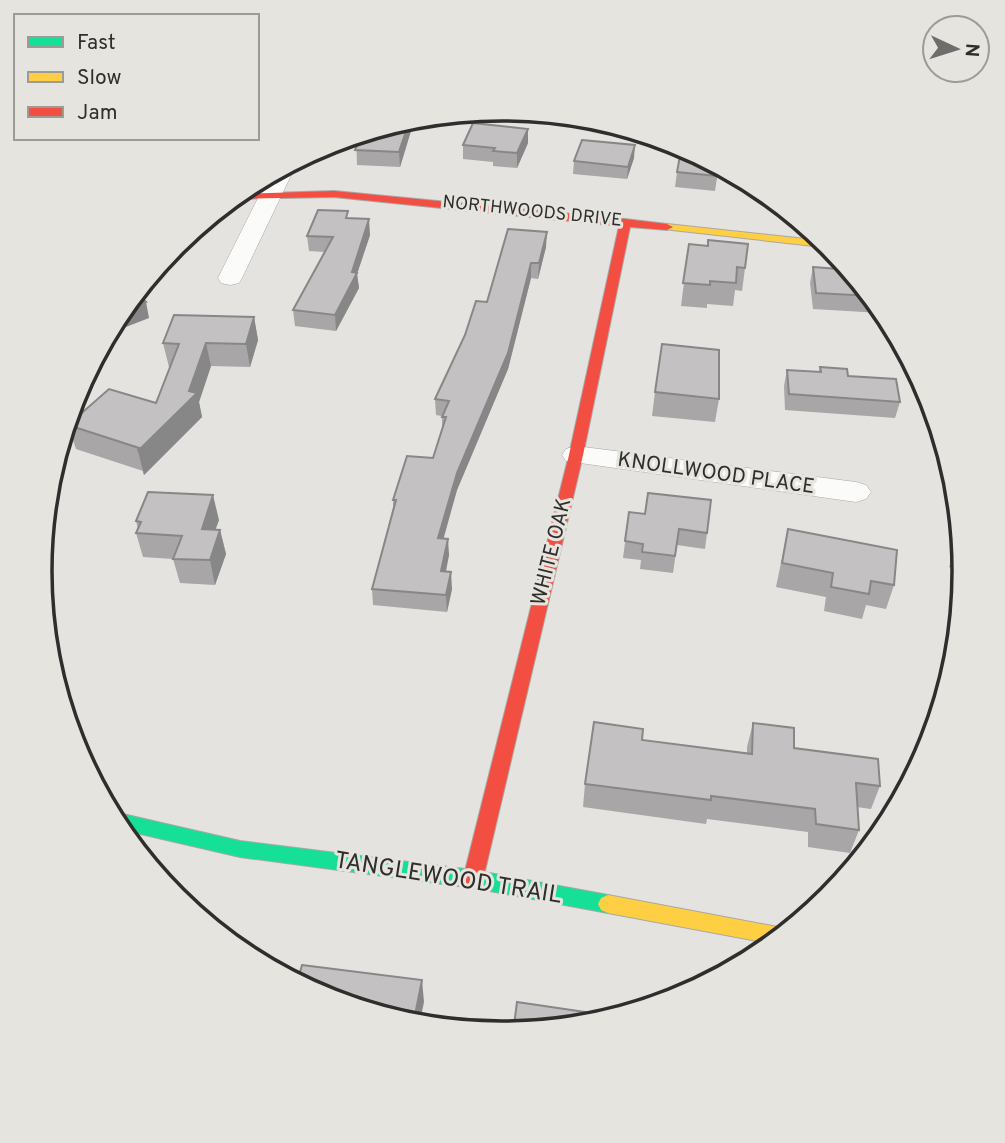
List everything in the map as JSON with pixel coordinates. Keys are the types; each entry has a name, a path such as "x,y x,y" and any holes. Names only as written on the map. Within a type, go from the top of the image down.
{"street":[{"path":"230,278 276,183"},
{"name":"NORTHWOODS DRIVE","path":"252,197 334,194 810,243"},
{"name":"WHITE OAK","path":"473,879 576,455 625,222"},
{"name":"KNOLLWOOD PLACE","path":"576,455 856,492"},
{"name":"TANGLEWOOD TRAIL","path":"129,823 240,849 473,879 769,934"}],"building":[{"path":"473,123 528,129 517,153 493,151 495,148 463,145"},
{"path":"406,132 399,152 355,150 358,145"},
{"path":"582,140 635,145 628,167 574,161"},
{"path":"680,158 717,176 677,172"},
{"path":"318,210 348,211 346,218 369,219 352,272 357,273 335,315 293,310 333,237 307,236"},
{"path":"508,229 547,232 539,263 531,263 508,353 457,473 438,538 448,539 441,571 451,572 446,595 372,589 396,500 393,500 407,456 433,458 446,417 442,417 449,401 435,399 465,335 476,301 487,302"},
{"path":"708,240 748,244 745,268 737,267 736,283 683,283 689,244 708,246"},
{"path":"813,267 835,269 858,295 816,293"},
{"path":"174,315 254,317 246,344 206,343 189,391 197,393 138,451 139,448 76,428 81,413 109,389 156,403 179,344 163,343"},
{"path":"662,344 719,350 719,399 655,392"},
{"path":"820,367 847,369 848,376 896,379 900,402 789,394 787,370 821,372"},
{"path":"148,492 213,495 202,529 220,530 210,560 173,559 182,536 136,533 141,522 136,521"},
{"path":"648,493 711,500 707,533 679,529 675,556 642,552 643,544 625,541 629,512 645,514"},
{"path":"788,529 897,550 894,585 871,581 869,594 831,587 833,573 782,563"},
{"path":"594,722 643,729 642,740 752,754 753,723 794,728 794,748 878,759 880,786 856,783 859,830 816,824 815,809 711,796 711,800 585,784"},
{"path":"302,965 422,980 415,1013 358,998 300,973"},
{"path":"517,1002 591,1013 561,1018 514,1022"}],"traffic: fast":[{"path":"129,823 240,849 473,879 608,904"}],"traffic: slow":[{"path":"667,227 810,243"},
{"path":"608,904 769,934"}],"traffic: jam":[{"path":"253,196 334,194 667,227"},
{"path":"473,879 576,455 625,222"}]}
